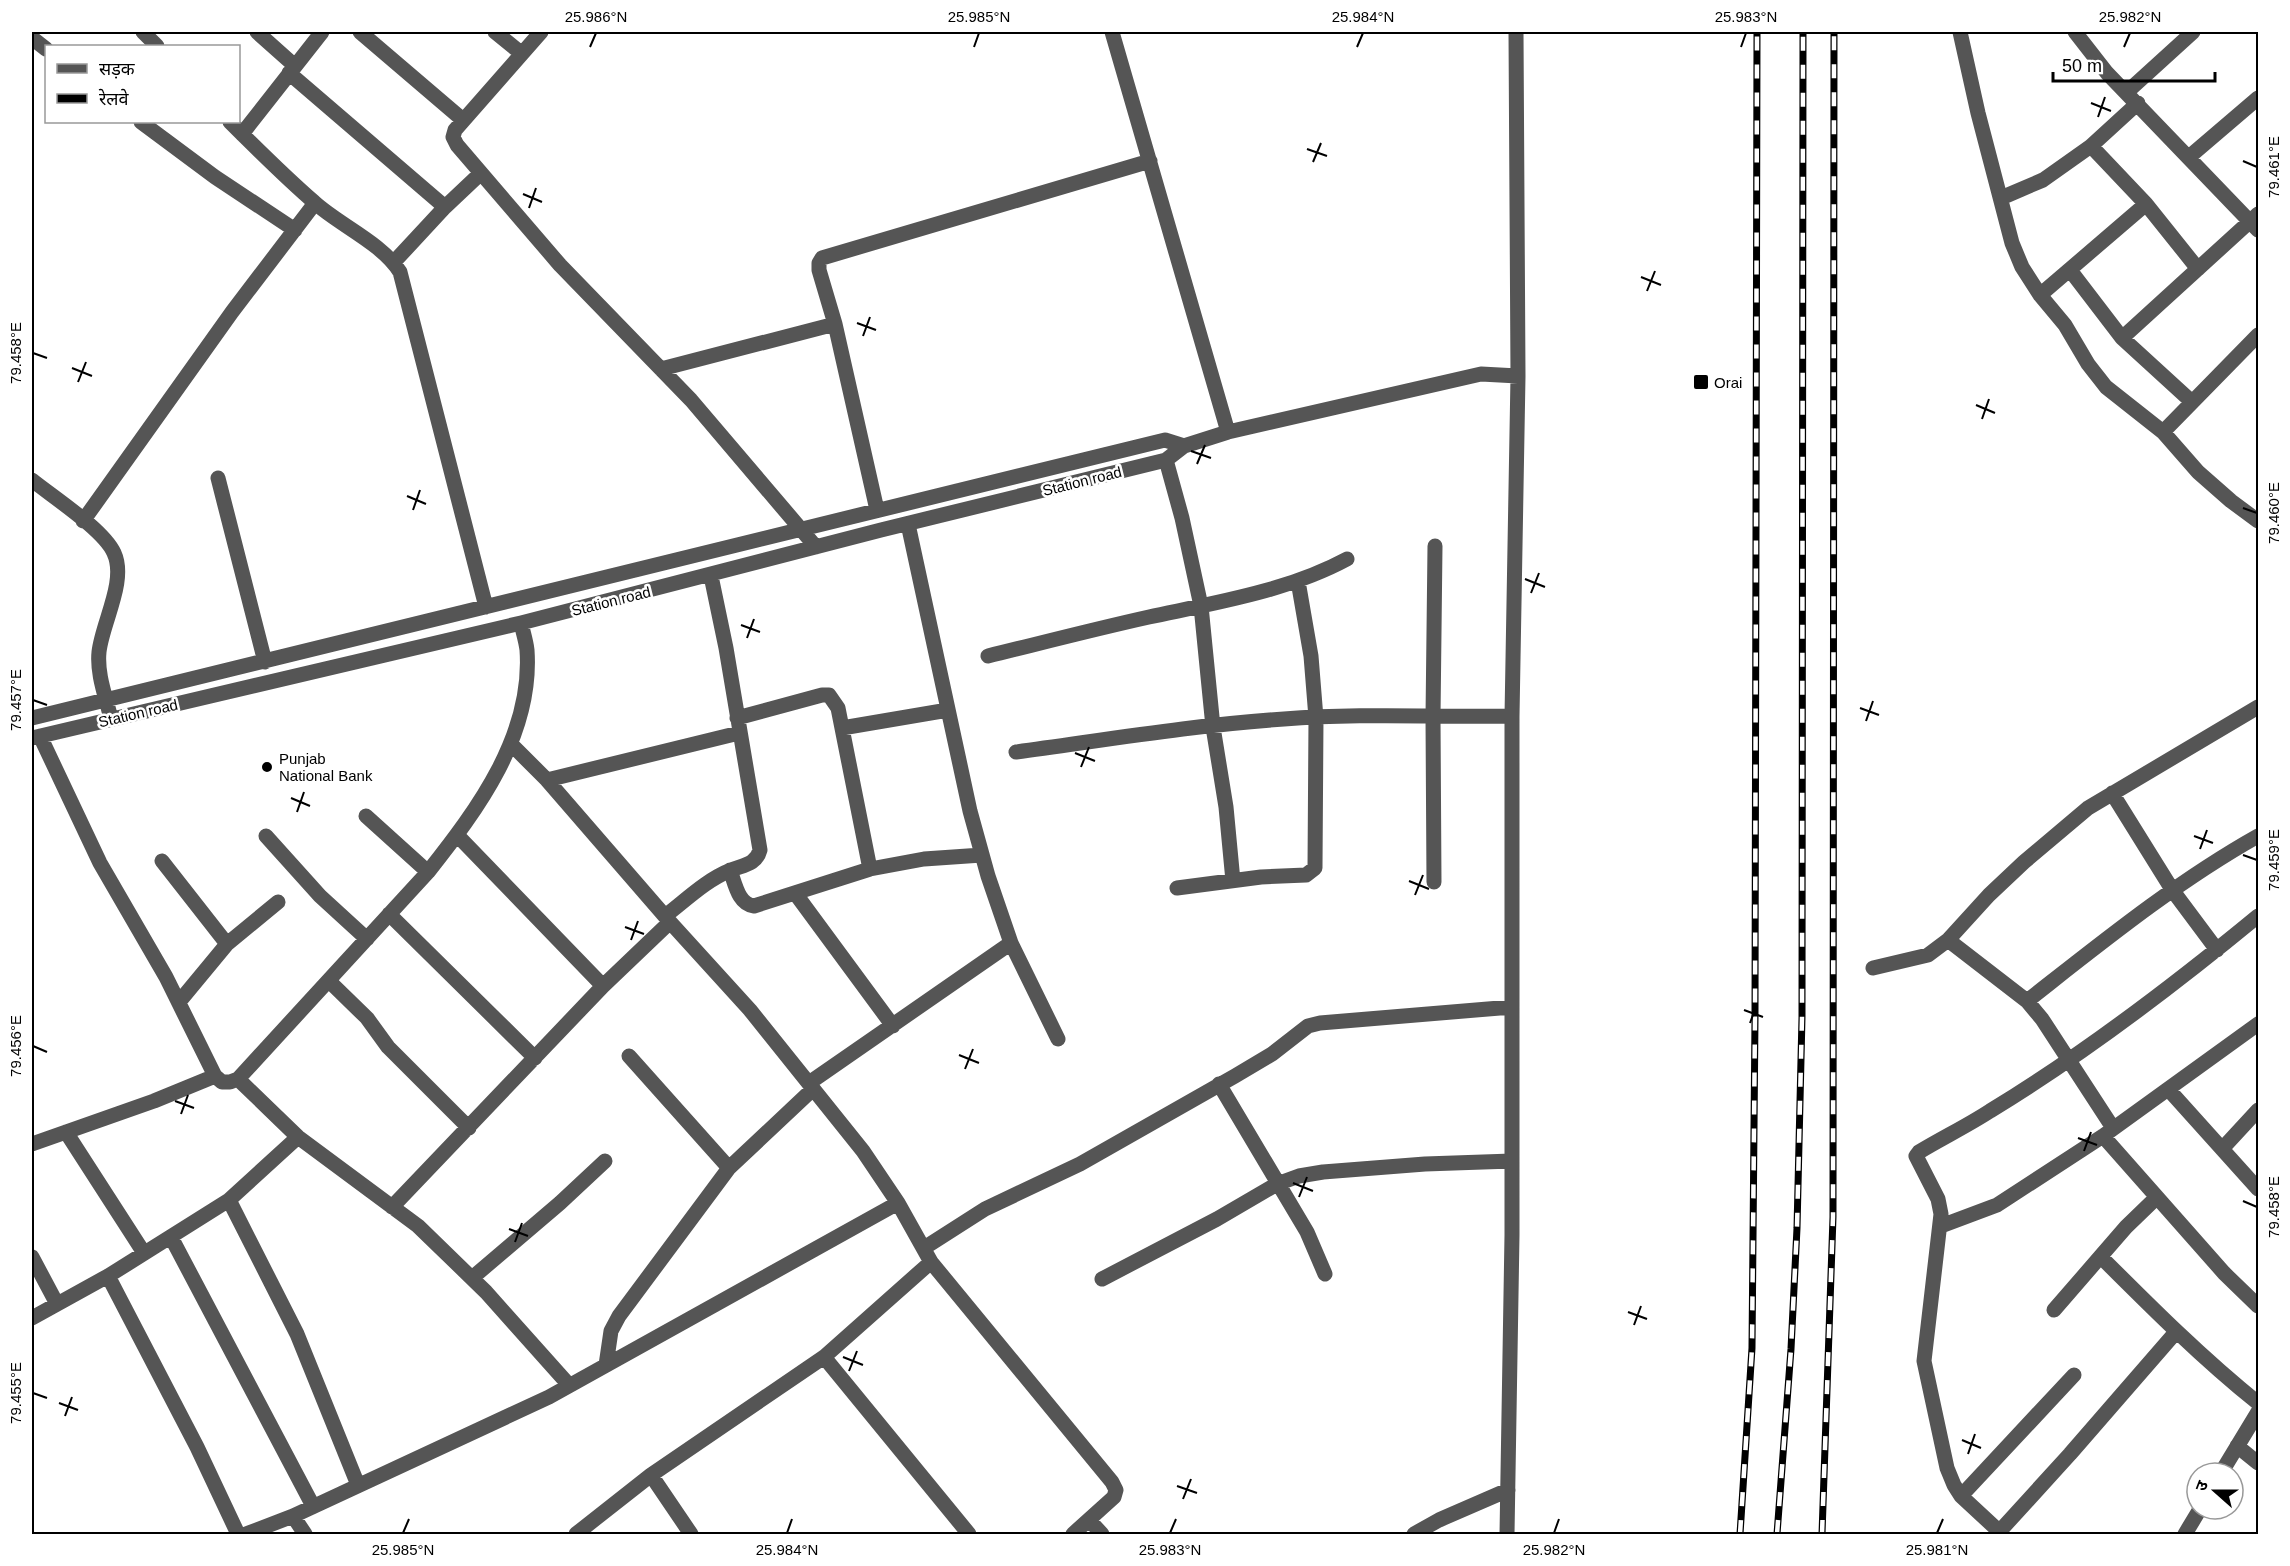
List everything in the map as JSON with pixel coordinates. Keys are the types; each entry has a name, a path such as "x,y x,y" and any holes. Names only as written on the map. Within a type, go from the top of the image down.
{"street":[{"path":"142,32 156,45"},
{"path":"257,32 292,69 445,207"},
{"path":"242,134 322,32"},
{"path":"360,32 463,120"},
{"path":"495,32 521,54"},
{"path":"541,32 455,130 453,137 457,145 560,265 691,400 816,547"},
{"path":"1112,32 1228,432"},
{"path":"1507,1534 1512,1161 1512,716 1518,376 1516,32"},
{"path":"1960,32 1978,113 2012,243 2022,267 2040,295 2065,325 2088,364 2106,387 2163,432 2198,472 2231,501 2259,521"},
{"path":"2075,32 2107,73 2256,222 2198,269 2122,338"},
{"path":"2001,198 2043,180 2091,146 2191,32"},
{"path":"32,38 45,48"},
{"path":"2189,157 2259,98"},
{"path":"142,123 215,177 295,230"},
{"path":"231,123 315,203 394,262 403,282 486,607"},
{"path":"2091,146 2146,204 2198,269"},
{"path":"877,510 835,324 819,270 822,258 1150,161"},
{"path":"394,262 445,207 481,173"},
{"path":"83,521 232,312 315,203"},
{"path":"2040,295 2146,204"},
{"path":"2070,270 2122,338 2192,402"},
{"path":"660,369 835,324"},
{"path":"2163,432 2259,335"},
{"name":"Station road","path":"36,737 521,623 1166,460 1184,446 1228,432 1481,374 1518,376"},
{"name":"Station road","path":"32,718 1165,440 1184,446"},
{"path":"1166,460 1182,518 1201,606 1213,727 1226,807 1233,881"},
{"path":"218,478 265,662"},
{"path":"32,480 104,538 114,553 118,566 116,588 99,649 98,666 111,720"},
{"path":"908,524 970,811 982,855 1011,943 1058,1039"},
{"path":"1434,882 1435,546"},
{"path":"987,656 1298,581 1324,572 1347,560"},
{"path":"392,1207 668,919 712,879 758,858 760,850 726,648 711,576"},
{"path":"1177,888 1306,875 1315,868 1316,718 1311,656 1298,581"},
{"path":"36,737 100,863 166,977 215,1076 222,1082 230,1082 238,1079 428,872 457,835 480,800 511,744 525,691 527,650 521,623"},
{"path":"548,780 738,726 829,695 838,708 870,869"},
{"path":"1873,968 1928,955 1948,940 2024,862 2073,820 2112,793 2259,707"},
{"path":"842,728 948,710"},
{"path":"1016,752 1213,727 1316,718 1512,716"},
{"path":"511,744 548,780 750,1010 863,1151 898,1203 932,1262 1112,1482 1116,1490 1114,1497 1073,1534"},
{"path":"2112,793 2173,891 2217,950"},
{"path":"366,816 428,872"},
{"path":"457,835 603,986"},
{"path":"266,836 320,896 367,939"},
{"path":"2027,1001 2216,860 2259,836"},
{"path":"730,870 742,900 747,905 764,904 870,869 924,859 982,855"},
{"path":"162,861 227,944"},
{"path":"795,893 893,1026"},
{"path":"179,1002 227,944 278,902"},
{"path":"389,914 535,1058"},
{"path":"2176,1332 2000,1533 1961,1496 1947,1468 1924,1361 1941,1226 1938,1199 1916,1156 1919,1152 1989,1112 2068,1059 2147,1003 2259,916"},
{"path":"1948,940 2027,1001 2042,1019 2068,1059 2108,1132 2156,1198 2224,1273 2259,1306"},
{"path":"606,1365 611,1330 619,1316 729,1168 811,1086 944,988 1011,943"},
{"path":"329,981 367,1018 387,1047 469,1128"},
{"path":"924,1248 985,1209 1080,1164 1272,1054 1308,1026 1320,1023 1512,1007"},
{"path":"1941,1226 1997,1205 2169,1090 2259,1024"},
{"path":"630,1056 729,1168"},
{"path":"32,1144 154,1101 215,1076"},
{"path":"238,1079 298,1137 418,1226 472,1278 569,1385"},
{"path":"1220,1084 1307,1232 1325,1274"},
{"path":"2169,1090 2259,1189"},
{"path":"2222,1149 2259,1110"},
{"path":"66,1132 144,1253"},
{"path":"32,1318 108,1275 229,1200 298,1137"},
{"path":"472,1278 560,1203 605,1161"},
{"path":"1102,1279 1217,1219 1277,1184 1299,1176 1425,1164 1512,1161"},
{"path":"2054,1310 2126,1227 2156,1198"},
{"path":"229,1200 297,1334 358,1485"},
{"path":"246,1534 293,1516 549,1397 898,1203"},
{"path":"171,1237 313,1506"},
{"path":"32,1257 57,1304"},
{"path":"2101,1257 2176,1332 2223,1375 2259,1403"},
{"path":"576,1534 651,1475 824,1358 932,1262"},
{"path":"108,1275 192,1437 238,1534"},
{"path":"824,1358 969,1534"},
{"path":"1961,1496 2074,1375"},
{"path":"2228,1461 2259,1412"},
{"path":"2236,1446 2259,1462"},
{"path":"651,1475 691,1534"},
{"path":"1414,1534 1439,1520 1508,1490"},
{"path":"293,1516 305,1534"},
{"path":"1089,1520 1102,1534"},
{"path":"2185,1534 2193,1521"}],"railway":[{"path":"1740,1534 1752,1348 1757,32"},
{"path":"1777,1534 1791,1349 1797,1228 1802,1017 1803,32"},
{"path":"1822,1534 1833,1217 1834,32"}],"place":[{"name":"Orai","path":"1701,382"},
{"name":"Punjab National Bank","path":"267,767"}]}
